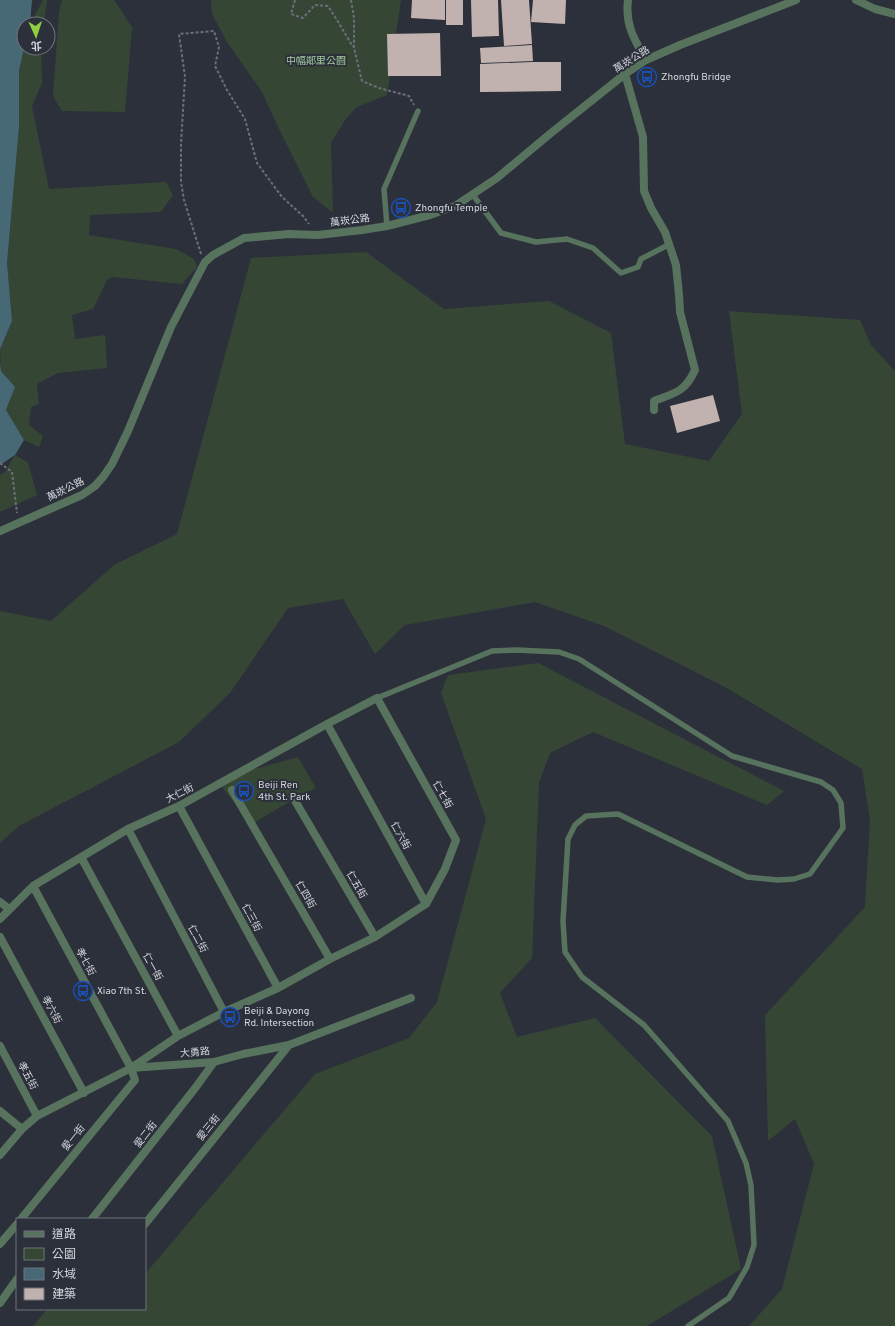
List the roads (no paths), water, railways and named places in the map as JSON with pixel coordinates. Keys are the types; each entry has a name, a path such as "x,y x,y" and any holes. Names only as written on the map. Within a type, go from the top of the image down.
{"street":[{"name":"萬崁公路","path":"0,531 82,495 95,486 103,477 112,464 128,431 171,327 205,262 214,255 244,238 289,234 318,235 387,226 430,215 455,206 497,178 625,74 646,60 680,45 796,0"},
{"path":"856,0 875,9 895,14"},
{"path":"627,1 629,27 646,60"},
{"path":"625,74 643,137 644,191 651,208 665,232 676,265 680,312 695,370 690,382 680,391 654,401 654,410"},
{"name":"大仁街","path":"0,919 33,886 128,829 179,806 377,698"},
{"name":"仁七街","path":"377,698 456,840 445,869 426,904"},
{"name":"仁六街","path":"327,724 426,904"},
{"name":"仁四街","path":"232,790 330,959"},
{"name":"仁五街","path":"294,799 375,937"},
{"name":"仁三街","path":"179,806 278,988"},
{"name":"仁二街","path":"128,829 224,1012"},
{"name":"仁一街","path":"81,857 178,1036"},
{"name":"孝七街","path":"33,886 131,1068"},
{"path":"0,902 9,909"},
{"path":"131,1068 178,1036 224,1012 278,988 330,959 375,937 426,904"},
{"name":"孝六街","path":"0,937 84,1093"},
{"name":"大勇路","path":"0,1155 22,1129 37,1116 131,1068 214,1062 243,1054 289,1045 411,998"},
{"name":"愛三街","path":"146,1223 289,1045"},
{"name":"孝五街","path":"0,1046 37,1116"},
{"name":"愛二街","path":"93,1218 214,1062"},
{"name":"愛一街","path":"22,1218 135,1080 131,1068"},
{"path":"0,1111 22,1129"},
{"path":"0,1244 16,1225"},
{"path":"0,1303 16,1280"}],"lane":[{"path":"387,226 384,189 418,111"},
{"path":"473,195 501,233 536,242 567,239 593,248 621,273 638,267 641,259 670,244"},
{"path":"377,698 492,651 516,650 559,652 579,659 732,756 820,782 833,790 841,803 843,828 810,874 794,879 778,880 747,877 618,814 586,816 575,825 568,839 563,921 565,952 582,976 644,1025 728,1121 746,1163 751,1184 754,1245 747,1267 729,1298 688,1326"}],"water":[{"path":"0,0 32,0 31,16 16,16 16,56 22,56 19,71 19,127 7,263 12,321 0,349"},
{"path":"0,361 1,371 15,387 6,410 24,440 15,455 0,465"}],"place":[{"name":"Zhongfu Bridge","path":"647,77"},
{"name":"Zhongfu Temple","path":"401,208"},
{"name":"Beiji Ren 4th St. Park","path":"244,791"},
{"name":"Xiao 7th St.","path":"83,991"},
{"name":"Beiji & Dayong Rd. Intersection","path":"230,1017"}],"park label":[{"name":"中幅鄰里公園","path":"316,61"}]}
